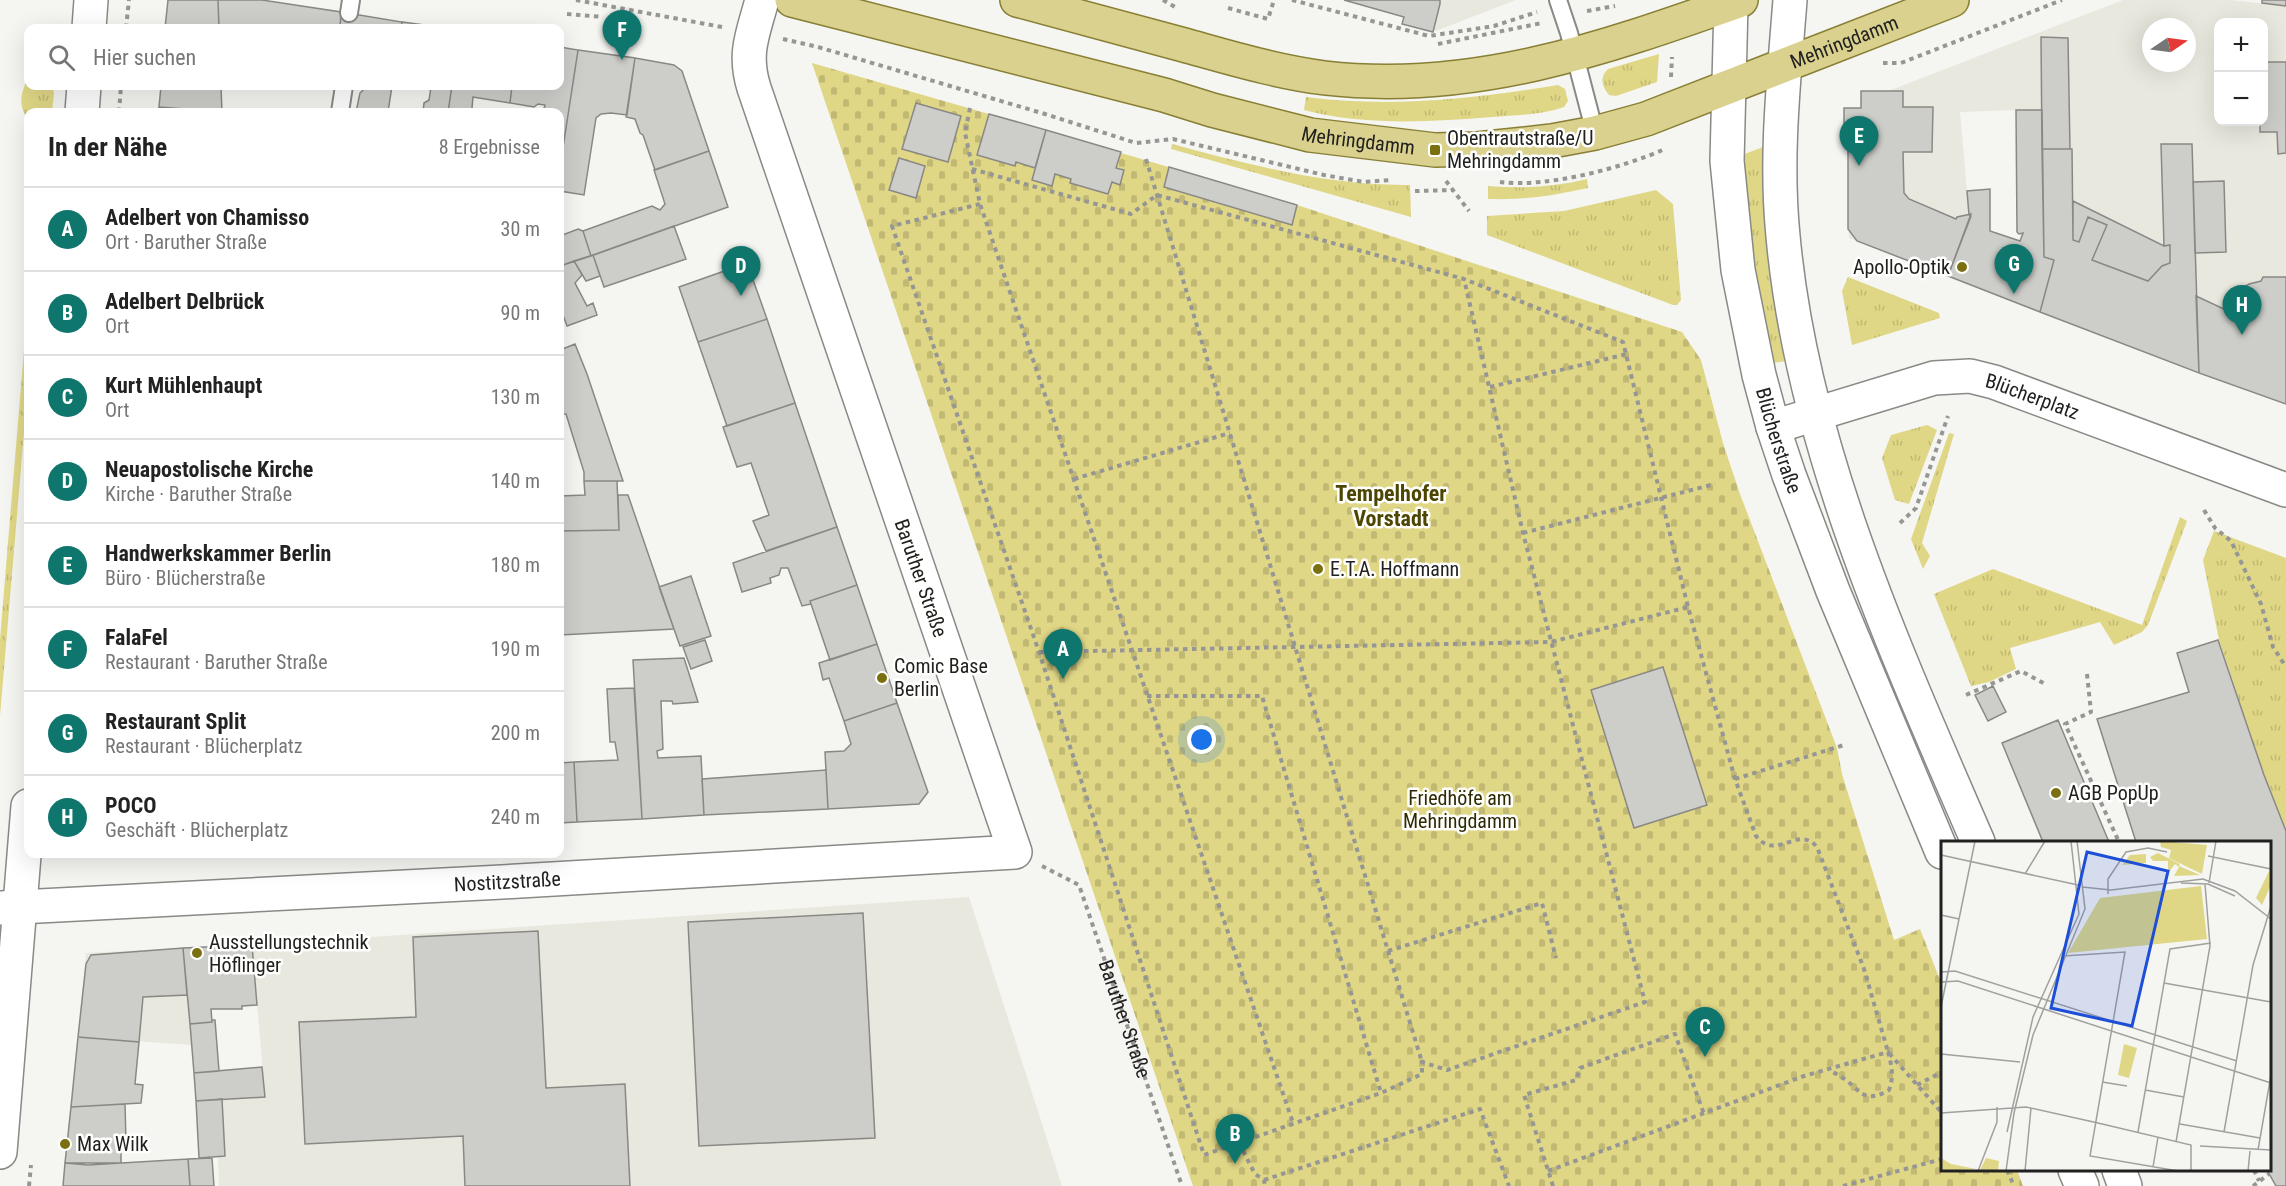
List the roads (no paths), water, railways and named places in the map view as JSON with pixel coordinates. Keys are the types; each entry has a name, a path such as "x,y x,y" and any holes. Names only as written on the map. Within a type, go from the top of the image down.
{"main road":[{"name":"Mehringdamm","path":"792,0 1164,95 1212,111 1310,135 1435,150 1510,146 1595,133 1646,119 1785,65 1931,4"},
{"path":"1017,0 1276,70 1324,78 1392,81 1453,79 1575,56 1735,1"}],"street":[{"path":"89,24 91,0"},
{"name":"Baruther Straße","path":"762,0 748,53 748,69 1015,852"},
{"name":"Blücherstraße","path":"1790,0 1779,148 1782,235 1795,326 1814,413 1836,488 1867,572 1927,724 1977,841"},
{"name":"Blücherstraße","path":"1735,1 1727,161 1738,270 1749,331 1773,427 1833,591 1941,850"},
{"path":"82,108 84,90"},
{"name":"Blücherplatz","path":"1773,427 1934,378 1970,376 1994,382 2286,490"},
{"path":"0,1152 10,908 24,829"},
{"name":"Nostitzstraße","path":"10,908 1015,852"},
{"path":"2075,1171 2082,1186"},
{"path":"2119,1171 2126,1186"}],"lane":[{"path":"1560,7 1595,133"},
{"path":"341,108 343,90"}],"place":[{"name":"FalaFel","path":"622,60"},
{"name":"Obentrautstraße/U Mehringdamm","path":"1435,150"},
{"name":"Handwerkskammer Berlin","path":"1859,166"},
{"name":"Apollo-Optik","path":"1962,267"},
{"name":"Restaurant Split","path":"2014,294"},
{"name":"Neuapostolische Kirche","path":"741,296"},
{"name":"POCO","path":"2242,335"},
{"name":"E.T.A. Hoffmann","path":"1318,569"},
{"name":"Comic Base Berlin","path":"882,678"},
{"name":"Adelbert von Chamisso","path":"1063,679"},
{"name":"AGB PopUp","path":"2056,793"},
{"name":"Ausstellungstechnik Höflinger","path":"197,953"},
{"name":"Kurt Mühlenhaupt","path":"1705,1057"},
{"name":"Max Wilk","path":"65,1144"},
{"name":"Adelbert Delbrück","path":"1235,1164"}],"district":[{"name":"Tempelhofer Vorstadt","path":"1391,506"}],"park label":[{"name":"Friedhöfe am Mehringdamm","path":"1460,810"}]}
